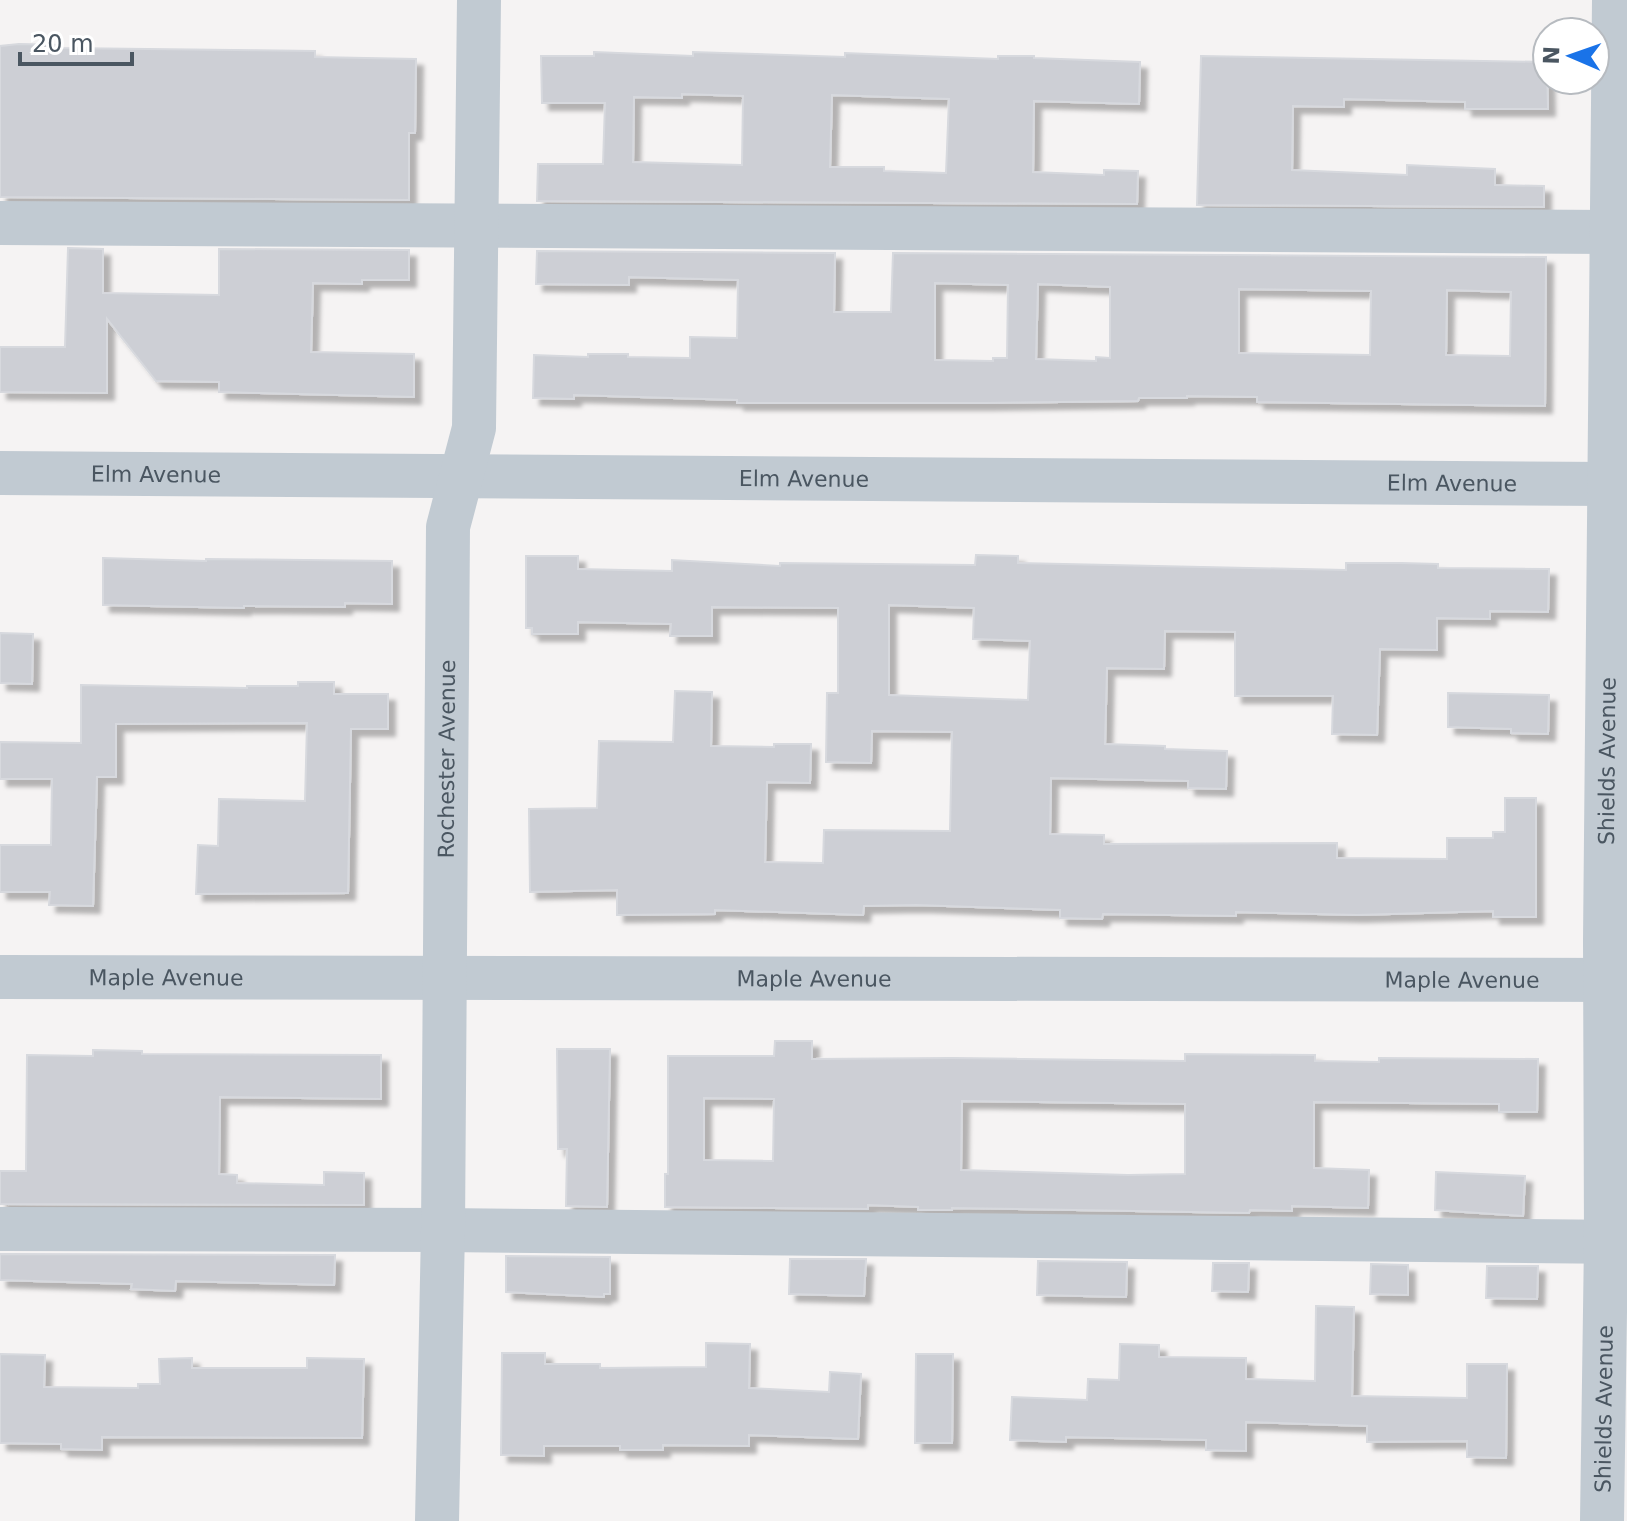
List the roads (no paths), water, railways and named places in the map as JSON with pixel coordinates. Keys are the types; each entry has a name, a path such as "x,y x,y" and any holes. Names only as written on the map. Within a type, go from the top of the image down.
{"street":[{"name":"Rochester Avenue","path":"437,1521 443,1230 448,527 474,428 479,0"},
{"name":"Shields Avenue","path":"1602,1521 1617,1242 1608,484 1618,396 1611,232 1614,0"},
{"path":"0,223 1611,232"},
{"name":"Elm Avenue","path":"0,473 1608,484"},
{"name":"Maple Avenue","path":"0,977 1616,980"},
{"path":"0,1229 443,1230 1617,1242"}]}
